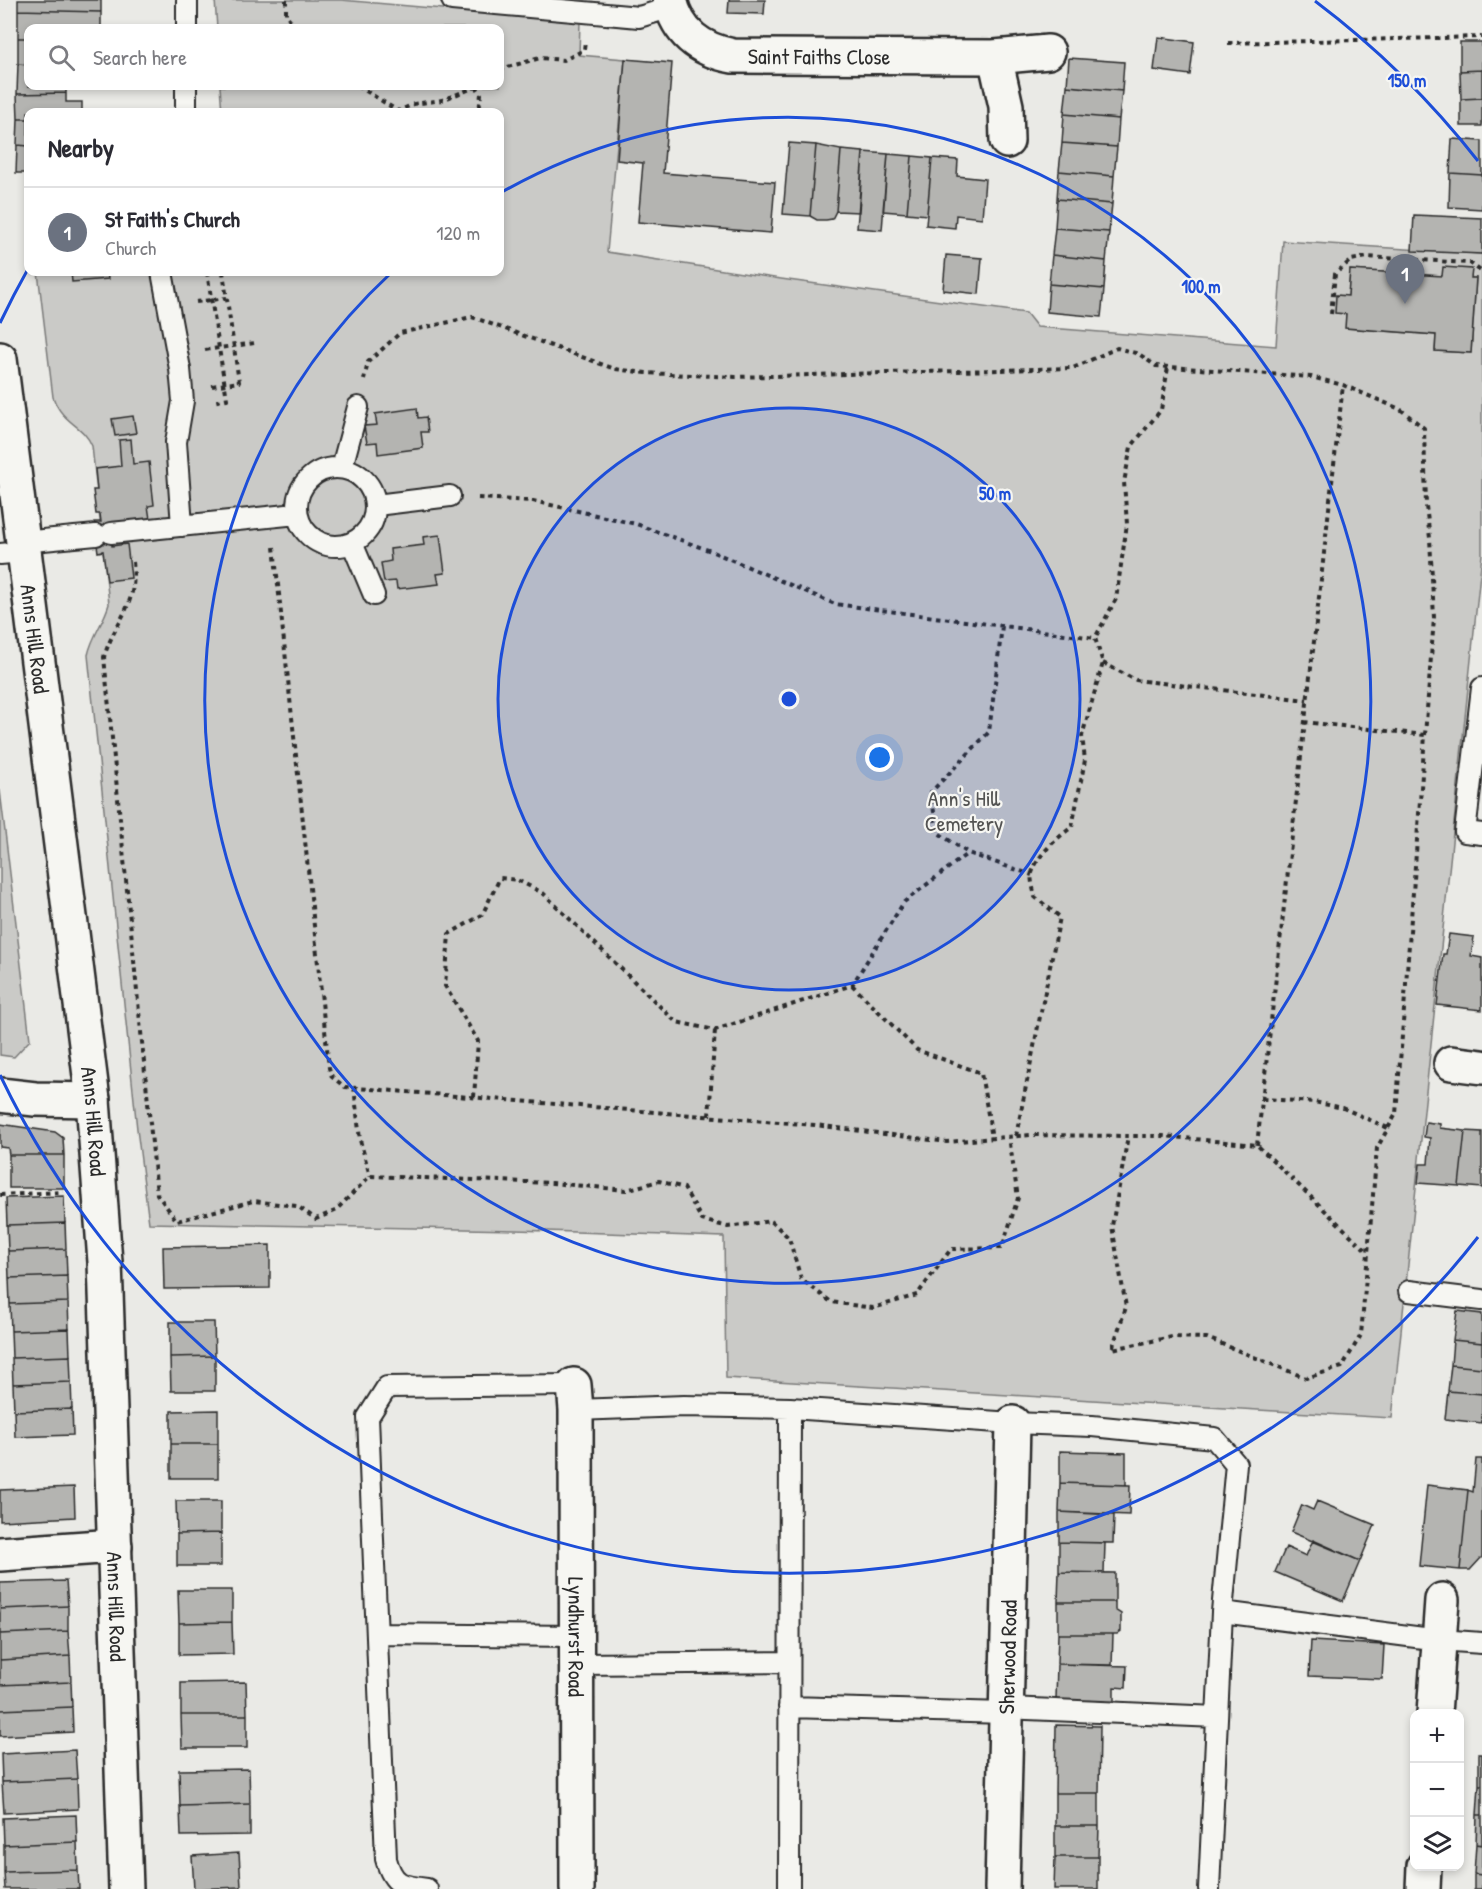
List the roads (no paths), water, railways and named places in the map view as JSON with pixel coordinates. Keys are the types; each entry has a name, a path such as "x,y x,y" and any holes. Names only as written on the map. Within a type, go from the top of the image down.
{"street":[{"name":"Saint Faiths Close","path":"671,3 682,29 699,45 710,51 733,56 995,57 1048,52"},
{"path":"995,57 1006,106 1007,141"},
{"name":"Anns Hill Road","path":"0,358 15,549 93,1100 105,1262 126,1889"},
{"path":"0,1095 35,1099 93,1100"},
{"name":"Lyndhurst Road","path":"575,1398 578,1889"},
{"name":"Sherwood Road","path":"1002,1889 1013,1423"},
{"path":"0,1554 115,1546"},
{"path":"1434,1709 1442,1600"},
{"path":"1423,1889 1424,1871"}],"lane":[{"path":"187,0 187,24"},
{"path":"452,0 639,17 671,3"},
{"path":"186,90 186,108"},
{"path":"163,276 180,369 183,401 176,442 182,526"},
{"path":"342,467 358,407"},
{"path":"342,467 366,480 376,505 370,527 362,536 352,543 335,546 318,541 305,530 297,514 297,501 305,482 322,470 342,467"},
{"path":"376,505 450,496"},
{"path":"15,549 112,533 297,514"},
{"path":"352,543 374,595"},
{"path":"1482,688 1465,832 1482,834"},
{"path":"1409,1291 1482,1300"},
{"path":"427,1889 403,1886 391,1875 386,1859 368,1417 387,1387 684,1406 790,1408 1092,1426 1214,1438 1236,1464 1222,1612 1209,1889"},
{"path":"789,1889 790,1408"},
{"path":"1222,1612 1439,1640 1482,1643"},
{"path":"377,1634 577,1650 789,1662"},
{"path":"789,1707 1217,1717"}],"place":[{"name":"St Faith's Church","path":"1405,304"}],"park label":[{"name":"Ann's Hill Cemetery","path":"964,810"}]}
